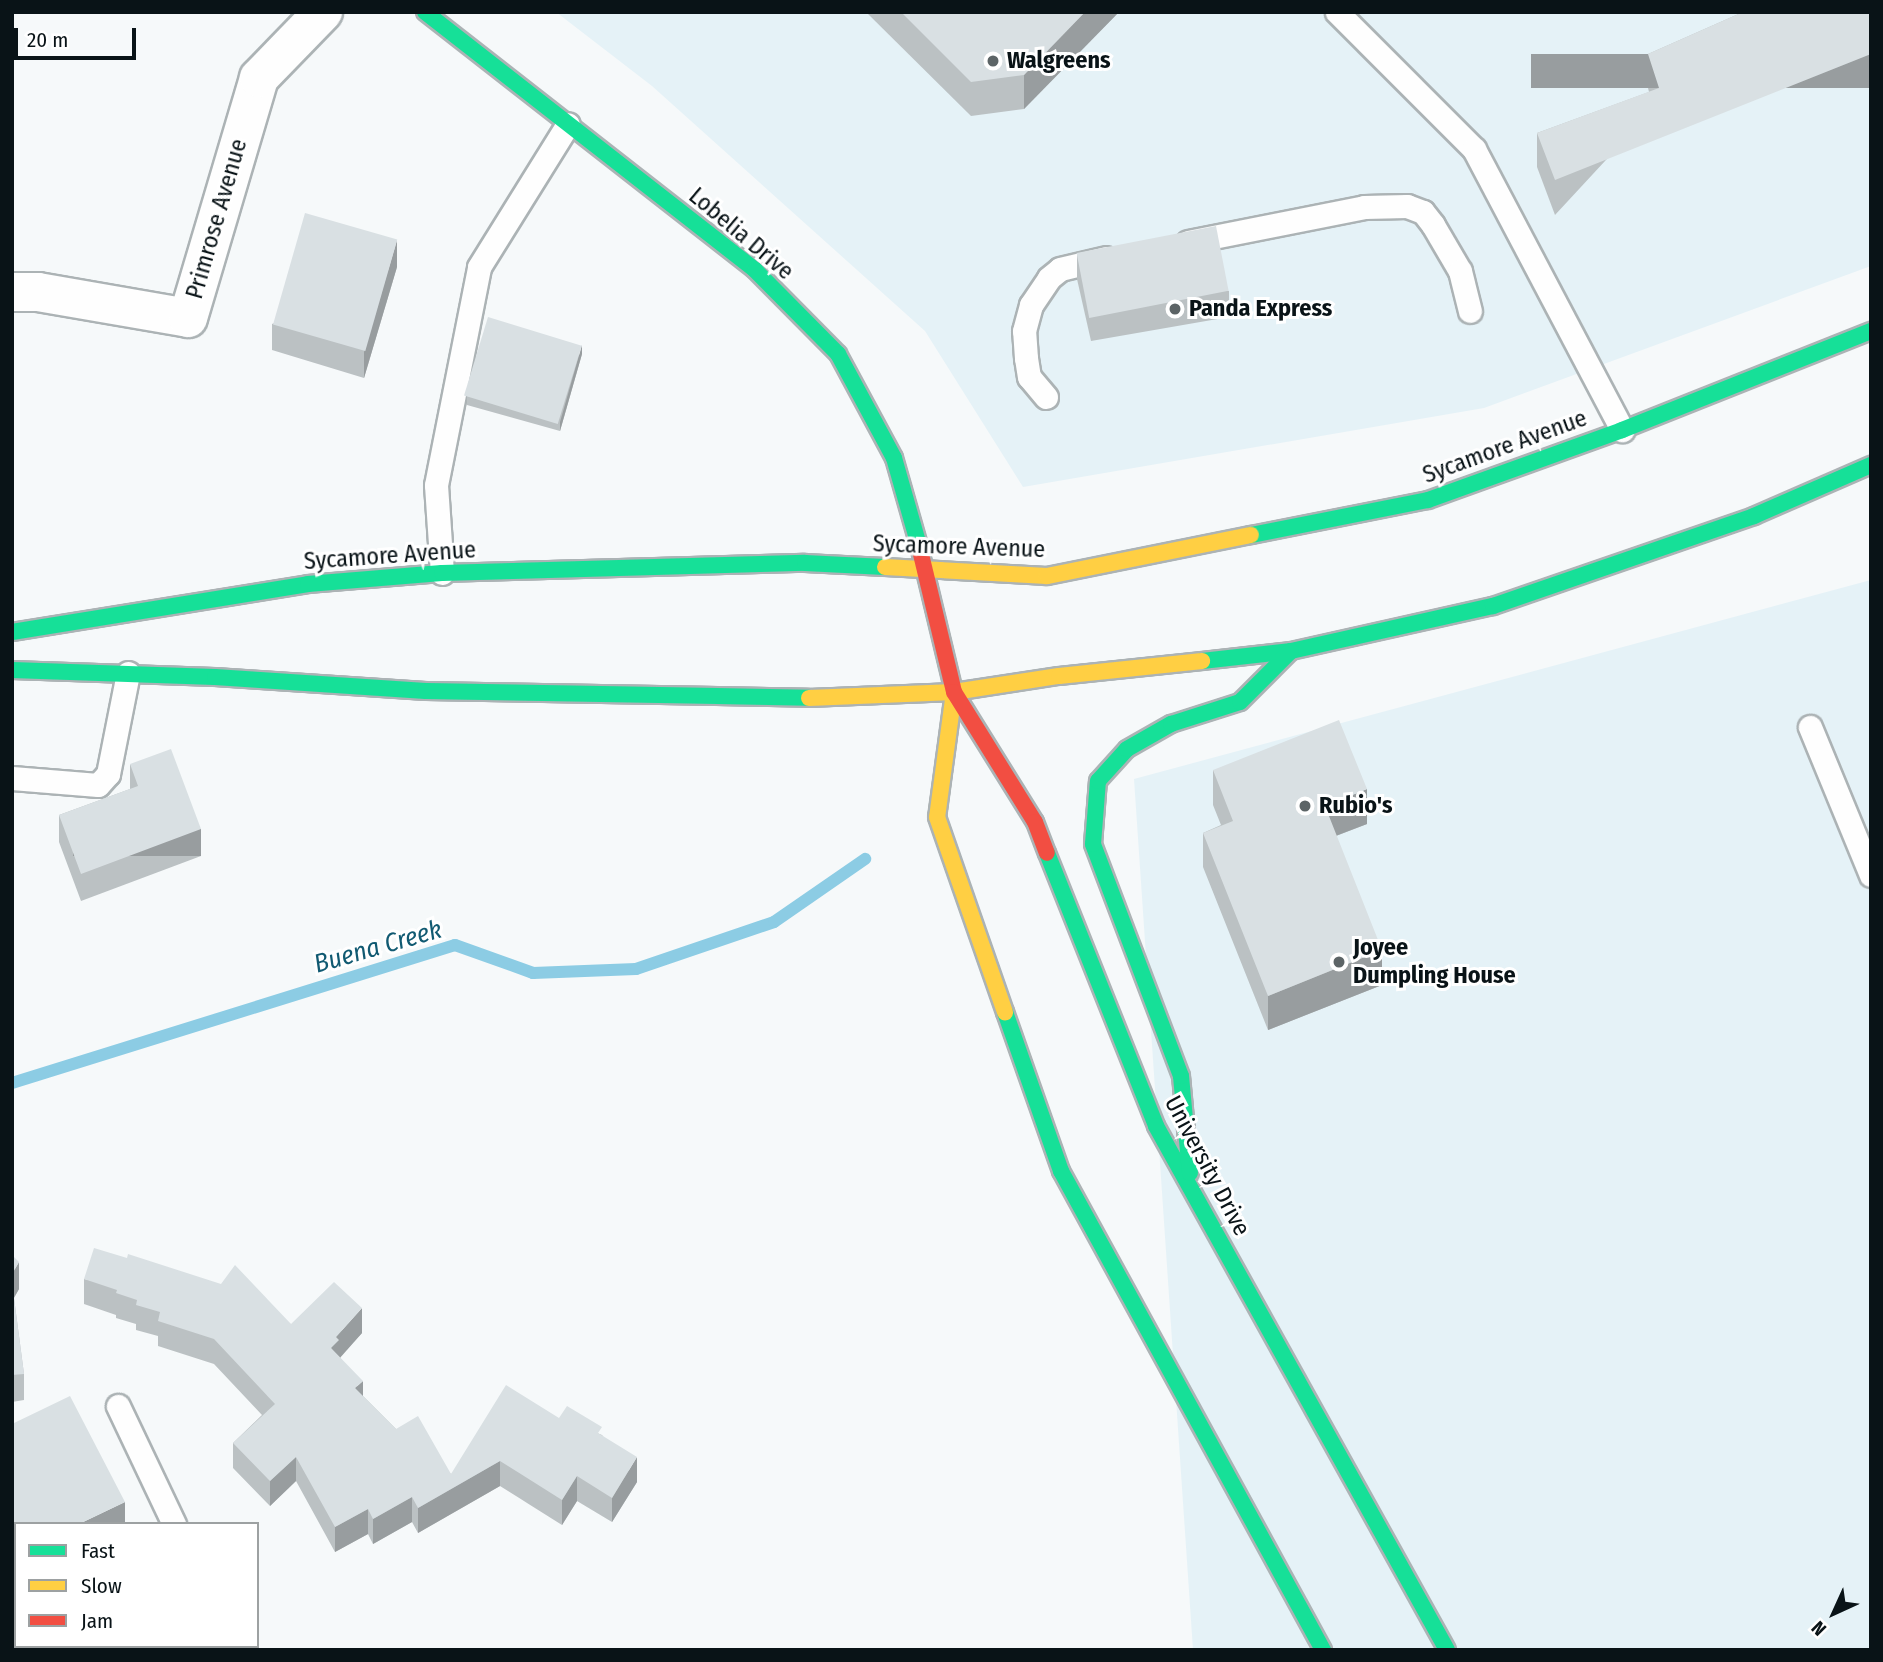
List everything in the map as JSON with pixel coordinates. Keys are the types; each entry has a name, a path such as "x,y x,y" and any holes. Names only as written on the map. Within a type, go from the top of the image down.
{"main road":[{"name":"Lobelia Drive","path":"425,12 755,270 838,354 894,458 926,569"},
{"name":"Sycamore Avenue","path":"12,632 150,612 309,584 442,573 805,563 1046,576 1428,500 1622,430 1871,331"},
{"path":"12,670 128,673 440,691 810,698 954,692 1059,676 1292,652 1493,606 1754,516 1871,465"},
{"name":"University Drive","path":"926,569 954,692 1035,822 1157,1126 1447,1650"},
{"path":"1191,1189 1181,1076 1093,844 1098,781 1127,749 1171,724 1240,702 1292,652"},
{"name":"University Drive","path":"954,692 937,817 1061,1171 1323,1650"}],"street":[{"name":"Primrose Avenue","path":"12,292 38,292 188,318 259,78 323,12"}],"lane":[{"path":"444,29 465,12"},
{"path":"1337,12 1474,149 1549,296 1622,430"},
{"path":"442,573 436,485 479,267 568,124"},
{"path":"1166,246 1364,207 1407,206 1423,212 1433,225 1460,271 1470,311"},
{"path":"1046,397 1029,377 1026,358 1026,318 1035,298 1049,278 1060,270 1126,254"},
{"path":"12,778 98,785 108,774 128,673"},
{"path":"1810,727 1871,875"},
{"path":"118,1406 173,1522"}],"shaded area":[{"path":"556,12 1871,12 1871,266 1484,408 1023,487 925,331 652,86"},
{"path":"1871,580 1871,1650 1193,1650 1134,779"}],"building":[{"path":"901,12 1085,12 1024,75 971,82"},
{"path":"1743,12 1871,12 1871,54 1555,180 1537,133 1659,88 1648,54"},
{"path":"305,213 397,239 365,351 273,325"},
{"path":"1216,226 1229,291 1089,318 1077,253"},
{"path":"488,317 582,346 558,424 464,395"},
{"path":"1339,720 1367,789 1325,806 1382,950 1268,996 1203,833 1233,821 1213,770"},
{"path":"171,749 201,829 81,874 59,815 138,786 130,764"},
{"path":"94,1248 127,1258 128,1254 221,1284 235,1265 291,1324 334,1282 362,1308 336,1337 339,1340 331,1348 363,1381 355,1388 396,1429 418,1416 451,1474 506,1385 559,1418 567,1406 602,1427 598,1433 637,1457 612,1498 577,1476 562,1500 500,1461 418,1508 412,1497 373,1519 368,1509 335,1527 296,1457 270,1481 233,1443 275,1404 214,1339 158,1321 160,1312 136,1305 137,1300 116,1293 117,1290 84,1279"},
{"path":"12,1255 19,1262 12,1274"},
{"path":"12,1283 24,1374 12,1375"},
{"path":"70,1396 125,1502 83,1522 14,1522 12,1558 12,1424"}],"waterway":[{"name":"Buena Creek","path":"12,1083 455,945 533,973 636,969 774,922 865,859"}],"traffic: fast":[{"path":"425,12 755,270 838,354 894,458 919,546"},
{"path":"1251,535 1428,500 1622,430 1871,331"},
{"path":"1202,661 1291,651 1493,606 1754,516 1871,465"},
{"path":"12,632 308,584 442,573 805,563 885,567"},
{"path":"1190,1173 1181,1076 1093,844 1098,781 1127,749 1171,724 1240,702 1291,651"},
{"path":"12,670 215,677 426,691 809,698"},
{"path":"1047,853 1156,1126 1447,1650"},
{"path":"1005,1012 1061,1171 1323,1650"}],"traffic: slow":[{"path":"885,567 1047,576 1251,535"},
{"path":"809,698 954,692 1059,676 1202,661"},
{"path":"954,692 937,817 1005,1012"}],"traffic: jam":[{"path":"919,546 954,692 1035,822 1047,853"}],"place":[{"name":"Walgreens","path":"993,61"},
{"name":"Panda Express","path":"1175,309"},
{"name":"Rubio's","path":"1305,806"},
{"name":"Joyee Dumpling House","path":"1339,962"}]}
